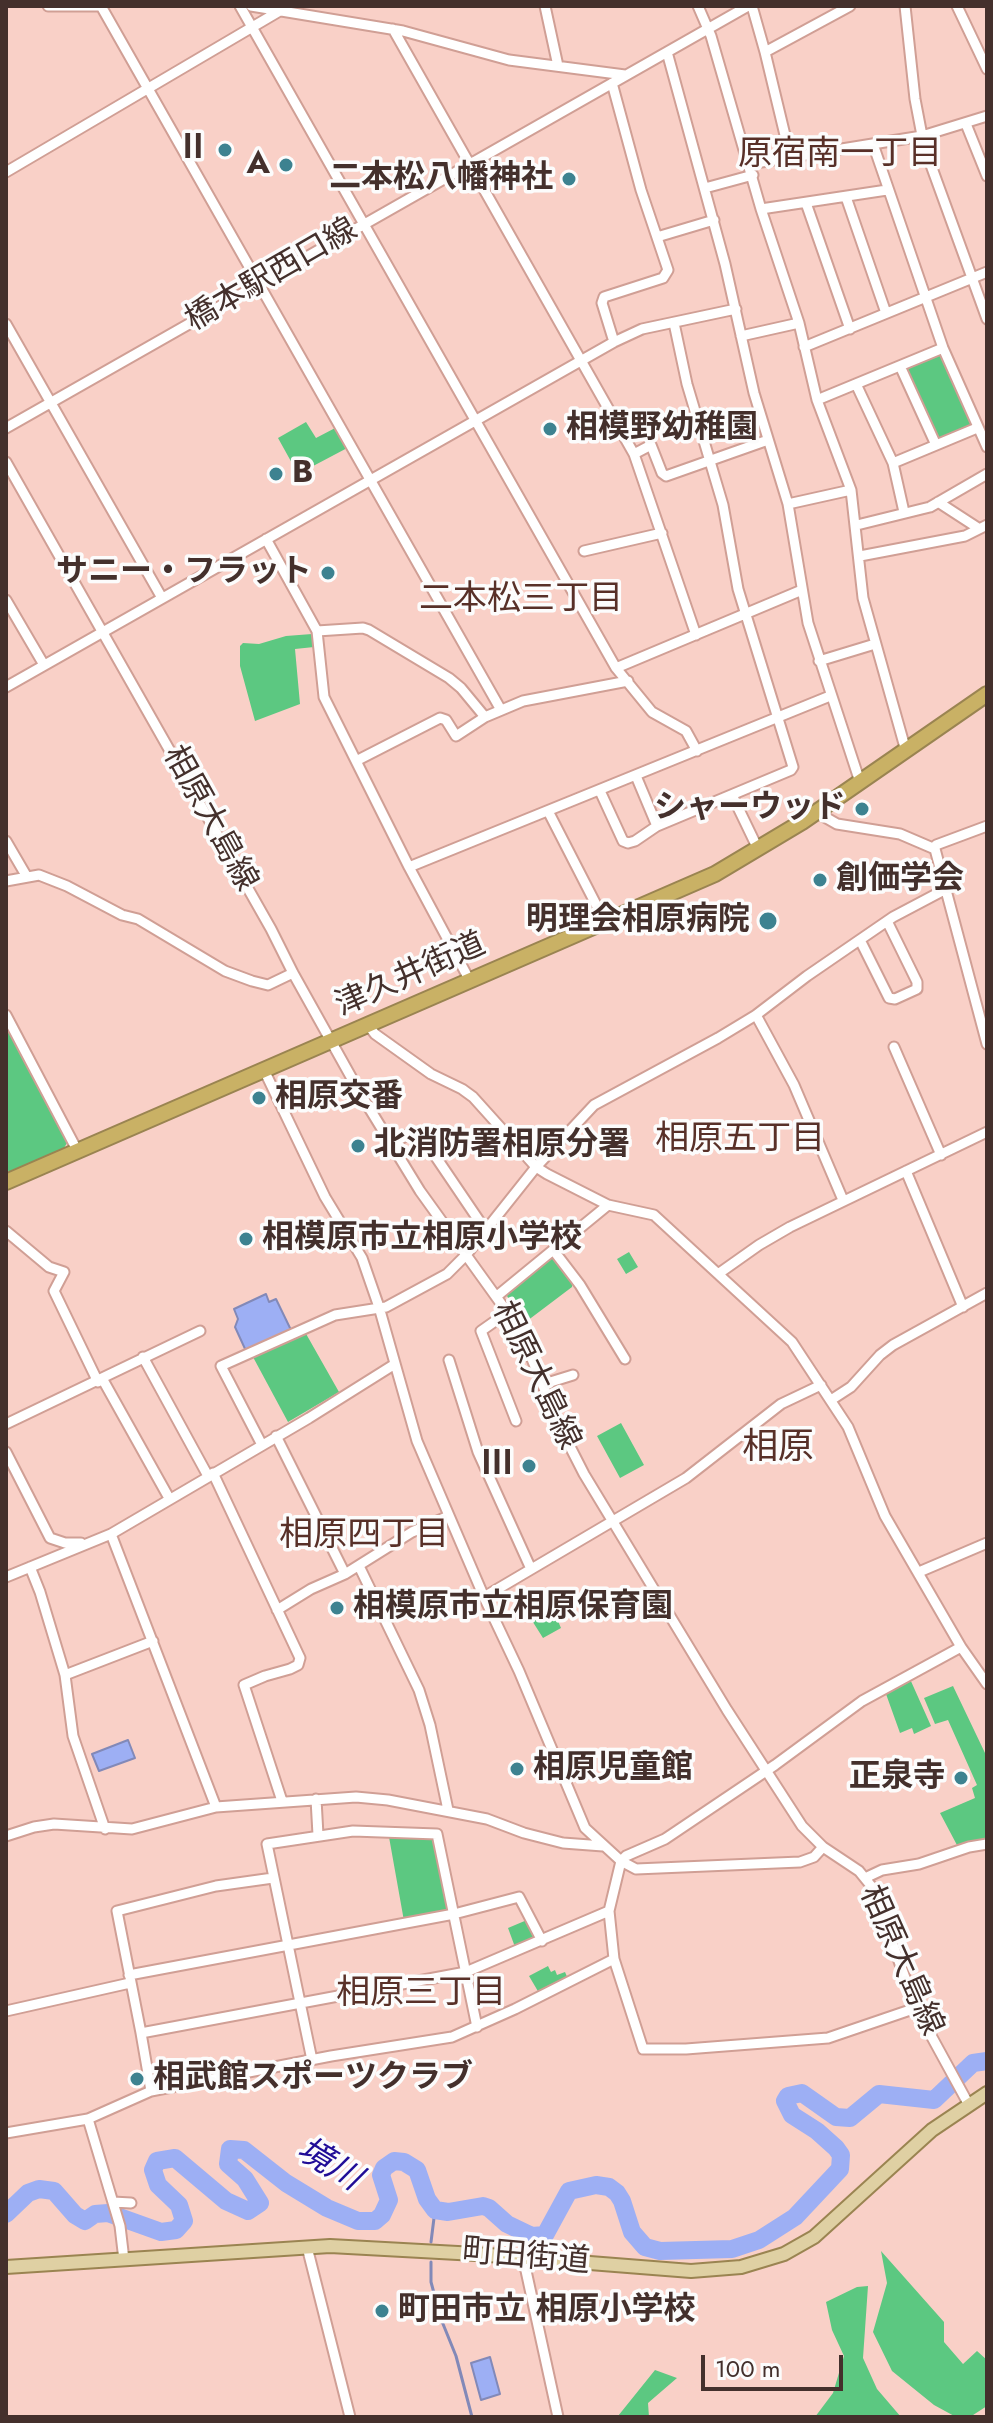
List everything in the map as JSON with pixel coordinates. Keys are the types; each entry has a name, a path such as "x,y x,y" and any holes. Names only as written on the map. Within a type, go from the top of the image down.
{"highway":[{"name":"津久井街道","path":"6,1182 696,883 816,812 987,694"}],"main road":[{"name":"町田街道","path":"6,2267 358,2246 691,2271 741,2267 763,2262 799,2246 831,2224 918,2142 987,2093"}],"street":[{"path":"48,6 102,6 501,710"},
{"path":"240,6 616,668 652,712 686,731 697,751"},
{"path":"251,6 283,8 393,29 509,60 625,75"},
{"path":"545,6 558,66"},
{"path":"698,6 708,28 761,209 799,323 817,400 851,490 863,598 906,751"},
{"path":"750,6 765,52 790,156"},
{"name":"橋本駅西口線","path":"6,428 750,6"},
{"path":"765,52 850,6"},
{"path":"905,6 922,136 987,319"},
{"path":"957,6 987,69"},
{"path":"6,172 283,8"},
{"path":"393,29 634,454 696,635"},
{"path":"667,52 714,220 754,393 788,504 802,590 819,661 860,782"},
{"path":"612,83 636,174 668,270 666,276 607,295 603,300 614,342"},
{"path":"749,164 922,136 987,116"},
{"path":"966,124 987,176"},
{"path":"873,144 943,348 987,447"},
{"path":"705,188 753,175"},
{"path":"761,209 887,190"},
{"path":"846,197 886,313"},
{"path":"806,203 850,329"},
{"path":"657,237 714,220"},
{"path":"804,347 987,272"},
{"path":"6,687 614,342 642,329 736,309"},
{"path":"600,791 623,841 628,843 657,826 791,770 792,763 735,578 723,505 687,384 674,323"},
{"path":"741,336 799,323"},
{"path":"6,324 162,598"},
{"path":"817,400 943,348"},
{"path":"900,366 936,445"},
{"path":"856,384 893,463 904,512"},
{"path":"893,463 977,428"},
{"path":"634,454 651,445 666,476 768,440"},
{"name":"相原大島線","path":"6,462 271,929 330,1042 420,1191 497,1296 525,1341 569,1444 612,1520 765,1771 802,1826 823,1847 852,1864 875,1893 916,2008 969,2105"},
{"path":"857,525 930,507 987,474"},
{"path":"788,504 851,490"},
{"path":"938,502 983,527"},
{"path":"860,556 965,536 983,527"},
{"path":"584,551 662,533"},
{"path":"266,539 317,631 324,697 470,981"},
{"path":"616,668 802,590"},
{"path":"6,600 44,665"},
{"path":"317,631 369,630 449,678 485,717"},
{"path":"819,661 875,644"},
{"path":"356,761 440,718 446,720 456,736 485,717 538,697 628,681"},
{"path":"409,867 830,696"},
{"path":"636,776 657,826"},
{"path":"732,795 758,849"},
{"path":"548,811 605,922"},
{"path":"816,812 837,824 900,834 935,849"},
{"path":"987,826 936,845 935,849 987,1044"},
{"path":"6,841 27,877"},
{"path":"6,881 39,875 67,886 122,915 138,919 236,976 268,985 293,973"},
{"path":"262,1445 221,1366 335,1315 396,1302 447,1274 486,1231 536,1167 594,1105 679,1061 756,1015 887,921 946,889"},
{"path":"860,940 891,1000 917,989 917,982 887,921"},
{"path":"6,1015 77,1150"},
{"path":"756,1015 794,1085 843,1200"},
{"path":"368,1025 375,1034 431,1074 473,1097 536,1167 608,1205 654,1215 792,1342 856,1443 885,1516 961,1647 987,1684"},
{"path":"894,1047 941,1155"},
{"path":"264,1070 325,1197 362,1258 417,1441 519,1671 580,1820 591,1835 621,1861 641,1869 800,1862 814,1857 823,1847"},
{"path":"391,1144 418,1132 486,1231"},
{"path":"718,1274 759,1245 843,1200 987,1132"},
{"path":"906,1171 963,1307"},
{"path":"497,1296 608,1205"},
{"path":"6,1231 49,1267 64,1272 54,1291 100,1381 169,1498"},
{"path":"554,1251 580,1285 625,1359"},
{"path":"831,1400 851,1387 893,1345 987,1293"},
{"path":"508,1312 481,1331 516,1421"},
{"path":"6,1424 200,1331"},
{"path":"143,1357 210,1474 300,1658 299,1663 283,1672 246,1684 243,1689 282,1801"},
{"path":"449,1360 478,1452 531,1569"},
{"path":"6,1577 111,1534 395,1364"},
{"path":"544,1384 573,1375"},
{"path":"484,1597 686,1478 781,1404 821,1385"},
{"path":"276,1436 345,1574"},
{"path":"6,1452 50,1538 70,1544 92,1541"},
{"path":"277,1610 311,1589 359,1566 412,1532 449,1516"},
{"path":"111,1534 216,1807"},
{"path":"919,1572 987,1543"},
{"path":"359,1566 419,1690 430,1725 448,1810"},
{"path":"30,1567 65,1675 73,1736 105,1829"},
{"path":"65,1675 153,1641"},
{"path":"916,2008 828,2038 686,2049 643,2049 614,1959 609,1911 621,1861 665,1839 862,1701 961,1647"},
{"path":"6,1836 54,1824 132,1829 216,1807 370,1798 487,1819 563,1843 603,1846"},
{"path":"316,1799 318,1835"},
{"path":"312,2060 267,1844 353,1831 435,1833 477,2027"},
{"path":"865,1878 882,1870 919,1864 987,1844"},
{"path":"151,2091 117,1911 216,1886 273,1878"},
{"path":"6,2011 130,1979 287,1945 454,1914 519,1897 542,1941"},
{"path":"141,2033 466,1972 609,1911"},
{"path":"6,2133 88,2119 151,2091 312,2060 435,2041 477,2027 614,1959"},
{"path":"88,2119 120,2226 124,2260"},
{"path":"114,2203 131,2203"},
{"path":"307,2247 350,2417"},
{"path":"523,2257 558,2417"}],"green space":[{"path":"943,348 977,428 936,445 900,366"},
{"path":"306,422 316,438 339,426 351,446 298,474 278,438"},
{"path":"312,634 314,647 295,649 300,704 255,721 240,666 240,646 243,643 259,644 286,636"},
{"path":"6,1027 67,1143 64,1148 9,1172 6,1167"},
{"path":"629,1252 638,1267 626,1274 617,1259"},
{"path":"550,1259 555,1259 572,1287 527,1321 523,1320 507,1296 508,1291"},
{"path":"305,1332 339,1392 288,1422 253,1357"},
{"path":"621,1423 644,1465 620,1478 597,1436"},
{"path":"568,1598 576,1611 558,1621 561,1628 543,1638 531,1619"},
{"path":"910,1679 931,1726 914,1734 912,1728 900,1733 886,1694"},
{"path":"953,1686 987,1753 987,1839 958,1847 940,1813 975,1798 972,1788 977,1785 948,1720 935,1724 924,1698"},
{"path":"389,1837 435,1837 452,1912 404,1921"},
{"path":"527,1920 534,1939 515,1947 508,1928"},
{"path":"548,1966 557,1975 565,1972 568,1979 539,1993 529,1976"},
{"path":"881,2251 944,2322 944,2342 963,2364 977,2351 987,2360 987,2406 970,2417 956,2417 934,2405 892,2371 873,2332 887,2283"},
{"path":"868,2286 863,2358 877,2389 901,2417 815,2417 833,2393 844,2356 832,2330 826,2302 857,2287"},
{"path":"655,2370 677,2378 648,2403 649,2417 618,2416"}],"water":[{"path":"266,1294 269,1302 276,1299 291,1330 246,1351 235,1327 238,1319 234,1309"},
{"path":"128,1740 135,1758 99,1771 92,1754"},
{"path":"490,2357 500,2394 481,2400 471,2363"}],"waterway":[{"name":"境川","path":"6,2214 28,2193 39,2189 54,2191 75,2215 85,2221 95,2214 108,2213 161,2232 176,2230 184,2221 179,2205 158,2185 153,2170 157,2161 175,2158 226,2201 248,2211 260,2203 245,2179 228,2164 230,2149 244,2150 286,2183 327,2208 358,2221 375,2221 382,2215 389,2200 381,2175 384,2168 394,2161 404,2162 417,2170 427,2199 435,2210 448,2212 483,2206 507,2224 532,2236 545,2235 569,2191 596,2185 609,2187 617,2193 632,2232 645,2247 660,2251 732,2249 759,2240 795,2217 840,2169 841,2155 817,2131 792,2115 785,2101 788,2096 802,2093 836,2117 850,2118 879,2094 934,2100 973,2063 987,2061"},
{"path":"431,2242 435,2210"},
{"path":"431,2262 431,2282 456,2356 472,2417"}],"place":[{"name":"Ⅱ","path":"225,150"},
{"name":"A","path":"286,165"},
{"name":"二本松八幡神社","path":"569,179"},
{"name":"相模野幼稚園","path":"550,429"},
{"name":"B","path":"276,474"},
{"name":"サニー・フラット","path":"328,573"},
{"name":"シャーウッド","path":"862,809"},
{"name":"創価学会","path":"820,880"},
{"name":"明理会相原病院","path":"768,921"},
{"name":"相原交番","path":"259,1098"},
{"name":"北消防署相原分署","path":"358,1146"},
{"name":"相模原市立相原小学校","path":"246,1239"},
{"name":"Ⅲ","path":"529,1466"},
{"name":"相模原市立相原保育園","path":"337,1608"},
{"name":"相原児童館","path":"517,1769"},
{"name":"正泉寺","path":"961,1778"},
{"name":"相武館スポーツクラブ","path":"137,2079"},
{"name":"町田市立 相原小学校","path":"382,2311"}],"district":[{"name":"原宿南一丁目","path":"840,156"},
{"name":"二本松三丁目","path":"521,601"},
{"name":"相原五丁目","path":"740,1141"},
{"name":"相原","path":"778,1449"},
{"name":"相原四丁目","path":"364,1537"},
{"name":"相原三丁目","path":"421,1995"}]}
